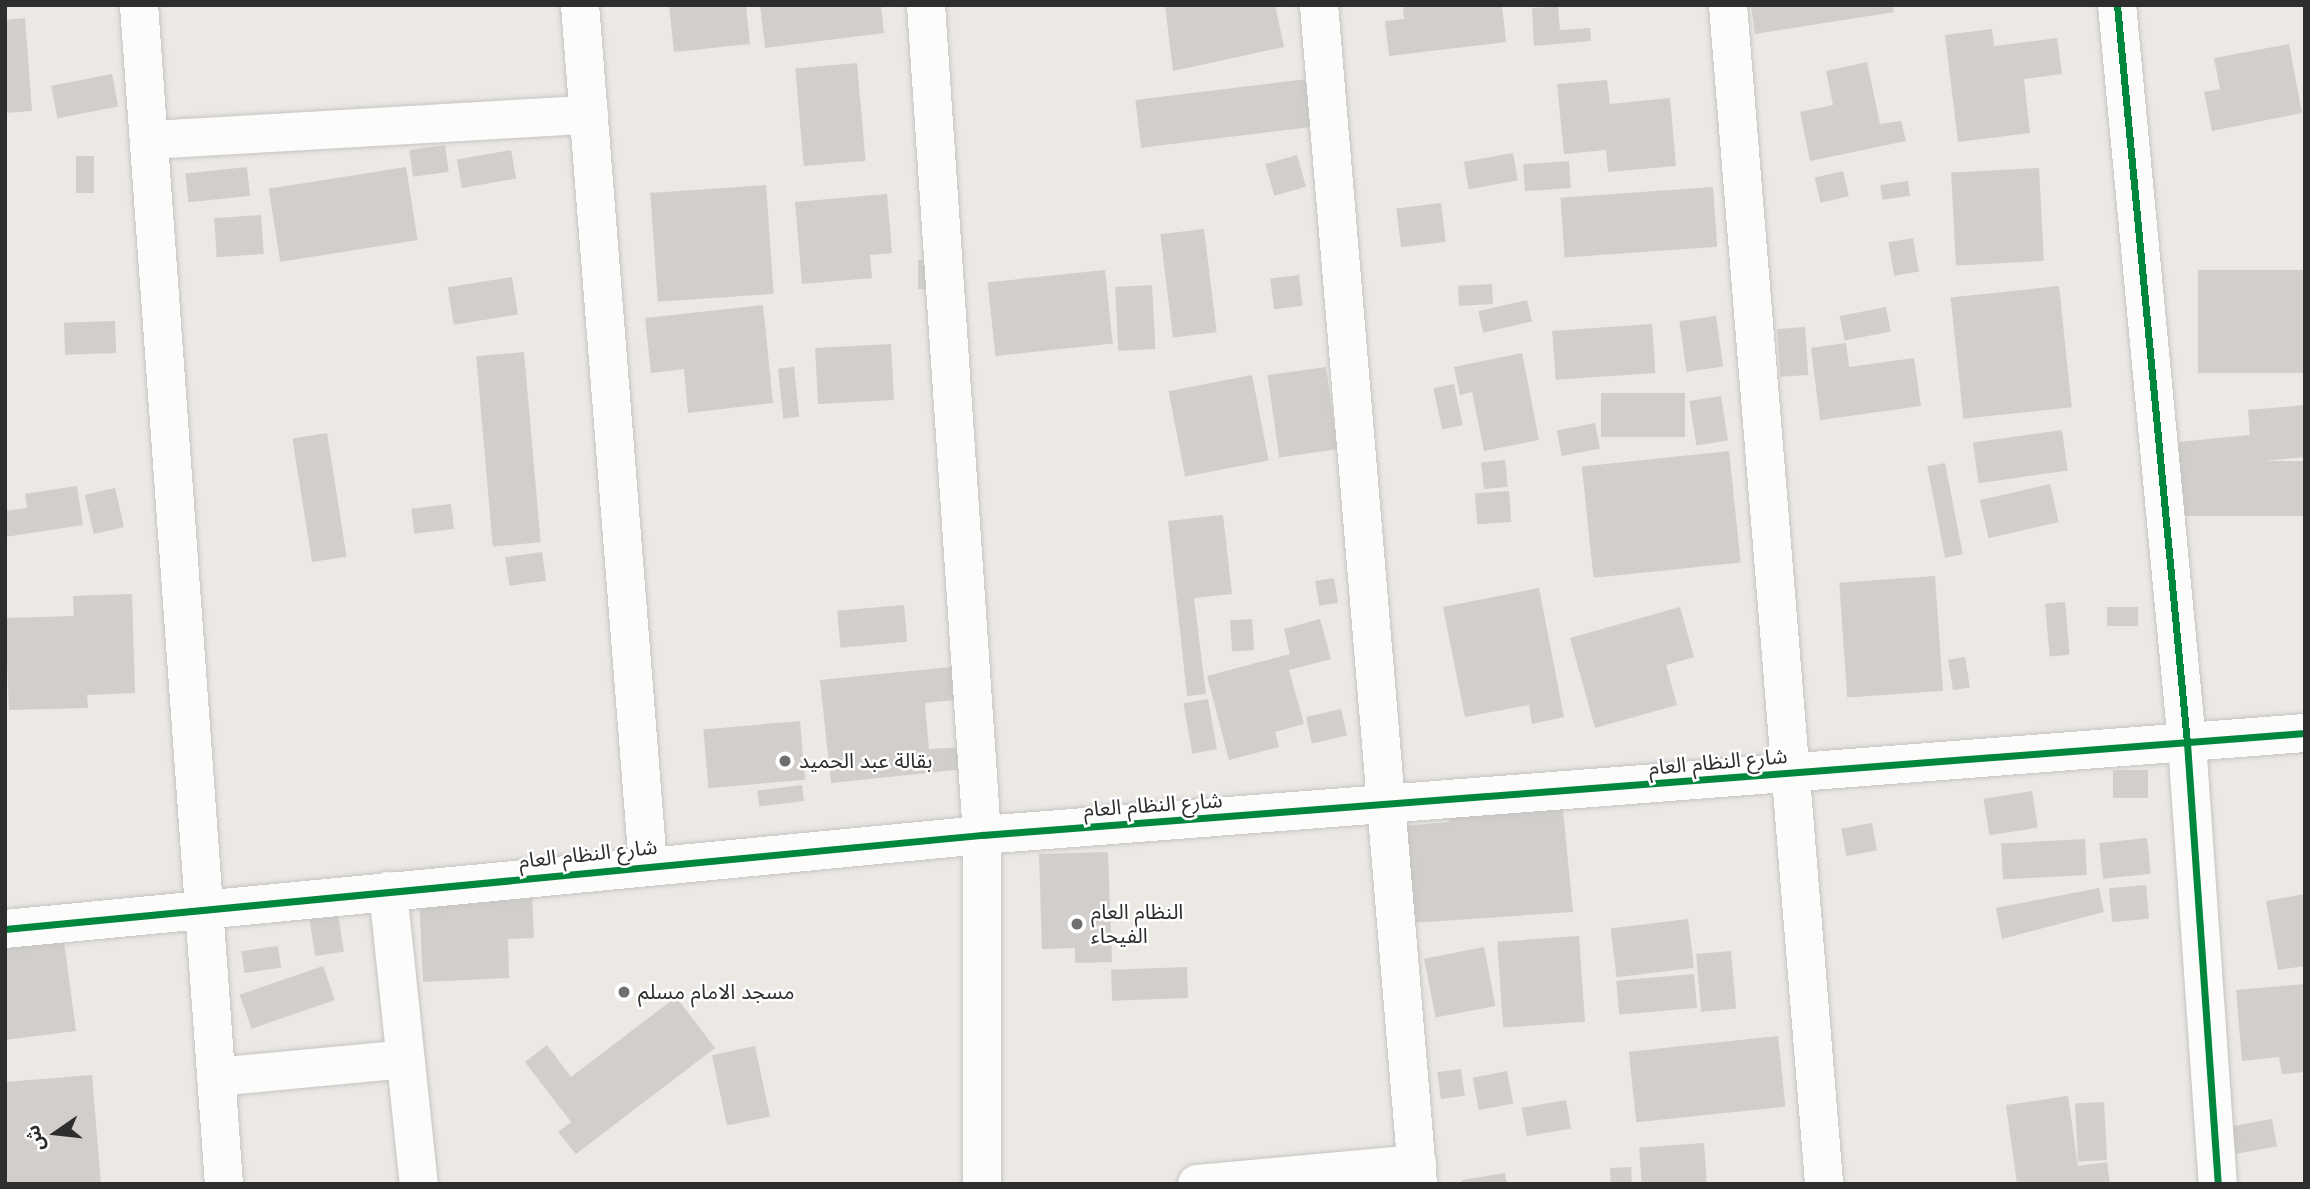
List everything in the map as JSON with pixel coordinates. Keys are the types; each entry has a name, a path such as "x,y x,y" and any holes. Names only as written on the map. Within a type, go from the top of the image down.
{"street":[{"path":"139,5 224,1184"},
{"path":"580,5 648,866"},
{"path":"926,5 982,835 982,1184"},
{"path":"1197,1184 1418,1174 1319,5"},
{"path":"1728,5 1794,774 1824,1184"},
{"path":"2116,5 2187,743 2218,1184"},
{"path":"150,140 589,115"},
{"name":"شارع النظام العام","path":"5,929 982,835 1388,806 2305,733"},
{"path":"387,891 419,1184"},
{"path":"216,1077 405,1059"}],"building":[{"path":"669,5 746,5 750,44 674,52"},
{"path":"760,5 881,5 884,33 765,48"},
{"path":"1165,5 1275,5 1284,47 1173,71"},
{"path":"1403,5 1502,5 1506,42 1389,56 1385,21 1404,19"},
{"path":"1751,5 1893,5 1894,12 1755,34"},
{"path":"1558,6 1560,30 1590,28 1591,41 1534,46 1532,8"},
{"path":"25,18 32,111 5,113 5,20"},
{"path":"1992,29 1994,46 2057,38 2062,74 2024,79 2030,133 1958,142 1945,35"},
{"path":"2289,44 2302,113 2212,131 2204,92 2220,89 2214,58"},
{"path":"1867,62 1880,124 1901,121 1906,141 1810,161 1800,112 1833,105 1826,71"},
{"path":"857,63 866,161 804,166 795,68"},
{"path":"112,74 118,106 57,118 51,86"},
{"path":"1307,79 1313,127 1141,148 1135,100"},
{"path":"1607,80 1610,104 1670,98 1676,166 1608,172 1606,150 1564,154 1557,84"},
{"path":"445,145 449,172 413,177 409,150"},
{"path":"511,150 516,179 462,188 457,160"},
{"path":"1513,153 1518,181 1469,189 1464,162"},
{"path":"1297,155 1306,187 1274,196 1265,164"},
{"path":"76,156 94,156 94,193 76,193"},
{"path":"1569,161 1571,188 1525,191 1523,164"},
{"path":"247,167 250,196 188,202 185,173"},
{"path":"406,167 418,240 280,262 269,189"},
{"path":"2039,168 2044,261 1956,265 1951,173"},
{"path":"1843,171 1849,196 1821,203 1815,178"},
{"path":"1908,181 1910,196 1882,200 1880,185"},
{"path":"766,185 774,294 658,302 650,193"},
{"path":"1713,187 1717,247 1565,258 1560,198"},
{"path":"887,194 892,253 870,255 872,278 802,284 795,202"},
{"path":"1441,203 1446,242 1401,247 1396,208"},
{"path":"261,215 264,254 217,257 214,218"},
{"path":"1204,229 1217,332 1173,338 1160,234"},
{"path":"1913,238 1919,271 1894,276 1888,242"},
{"path":"918,260 941,260 941,289 918,289"},
{"path":"1105,270 1113,344 995,356 988,282"},
{"path":"2198,270 2305,270 2305,373 2198,373"},
{"path":"1299,275 1303,306 1274,309 1270,279"},
{"path":"512,277 518,315 454,325 448,287"},
{"path":"1492,284 1493,304 1459,306 1458,286"},
{"path":"1152,285 1155,349 1118,351 1115,287"},
{"path":"2059,286 2072,407 1963,419 1951,297"},
{"path":"1527,300 1532,321 1483,333 1478,311"},
{"path":"763,305 773,403 688,413 684,369 651,373 645,318"},
{"path":"1886,307 1891,332 1845,341 1840,316"},
{"path":"1716,316 1723,367 1686,372 1679,321"},
{"path":"115,321 116,353 65,355 64,323"},
{"path":"1652,324 1655,373 1556,380 1552,331"},
{"path":"1805,327 1808,375 1780,377 1777,329"},
{"path":"1846,343 1849,367 1914,358 1921,406 1820,420 1811,348"},
{"path":"891,344 894,400 818,404 815,348"},
{"path":"524,352 541,542 493,546 476,356"},
{"path":"1522,353 1539,440 1484,451 1472,392 1460,395 1454,367"},
{"path":"794,367 799,417 783,418 778,369"},
{"path":"1326,367 1338,449 1279,457 1268,375"},
{"path":"1252,375 1269,460 1185,477 1169,391"},
{"path":"1454,384 1463,425 1442,429 1433,388"},
{"path":"1601,393 1685,393 1685,437 1601,437"},
{"path":"1721,396 1728,440 1696,445 1689,401"},
{"path":"2305,405 2305,457 2180,469 2178,442 2250,435 2248,410"},
{"path":"1595,423 1600,449 1562,456 1557,430"},
{"path":"2062,430 2068,471 1979,483 1973,443"},
{"path":"327,433 347,556 312,562 292,438"},
{"path":"1729,451 1741,562 1594,578 1582,466"},
{"path":"1505,460 1508,487 1484,489 1481,463"},
{"path":"2176,461 2305,461 2305,516 2176,516"},
{"path":"1945,463 1963,554 1945,558 1927,466"},
{"path":"2050,484 2059,522 1989,538 1980,500"},
{"path":"77,486 83,525 5,537 5,511 27,508 25,494"},
{"path":"115,488 124,527 94,534 85,495"},
{"path":"1509,491 1511,522 1477,524 1475,493"},
{"path":"451,504 454,529 414,534 411,509"},
{"path":"1223,515 1232,594 1194,598 1206,694 1187,696 1168,521"},
{"path":"542,552 546,581 509,586 505,557"},
{"path":"1935,576 1943,691 1847,697 1839,583"},
{"path":"1334,578 1338,603 1319,606 1315,581"},
{"path":"1539,588 1564,717 1532,724 1529,705 1465,717 1443,607"},
{"path":"132,594 135,693 87,695 88,708 9,710 5,618 74,616 73,596"},
{"path":"2065,602 2070,655 2050,657 2045,604"},
{"path":"904,605 907,642 840,648 837,611"},
{"path":"1680,607 1694,657 1666,665 1677,705 1595,728 1570,638"},
{"path":"2107,607 2138,607 2138,626 2107,626"},
{"path":"1252,619 1254,650 1232,651 1230,621"},
{"path":"1320,619 1331,659 1289,670 1304,724 1275,732 1279,747 1229,760 1207,676 1290,654 1284,629"},
{"path":"1965,657 1970,688 1953,690 1948,660"},
{"path":"961,666 965,699 925,703 929,749 962,747 965,769 831,783 820,680"},
{"path":"1208,699 1217,749 1192,754 1183,703"},
{"path":"1341,709 1347,735 1312,743 1306,717"},
{"path":"800,721 805,780 709,788 703,729"},
{"path":"2113,770 2148,770 2148,798 2113,798"},
{"path":"802,785 804,801 759,806 757,790"},
{"path":"2032,791 2038,828 1989,835 1984,799"},
{"path":"1562,800 1573,912 1411,923 1402,826 1449,822 1448,811"},
{"path":"1872,823 1877,851 1846,856 1841,828"},
{"path":"2147,838 2151,874 2103,879 2099,843"},
{"path":"2085,839 2087,875 2003,879 2001,843"},
{"path":"1108,852 1112,962 1075,963 1075,948 1042,949 1039,854"},
{"path":"2146,885 2149,919 2112,922 2109,888"},
{"path":"2099,888 2104,912 2002,939 1996,908"},
{"path":"532,892 534,938 508,939 509,978 423,982 419,897"},
{"path":"2305,894 2305,966 2278,970 2266,901"},
{"path":"337,908 344,951 315,956 308,913"},
{"path":"1688,919 1694,968 1617,977 1611,929"},
{"path":"62,927 76,1031 5,1040 5,934"},
{"path":"1579,936 1585,1022 1503,1028 1497,942"},
{"path":"278,946 281,968 244,973 241,951"},
{"path":"1484,947 1495,1006 1436,1018 1424,959"},
{"path":"1731,951 1736,1009 1701,1012 1696,954"},
{"path":"323,966 335,1000 252,1029 240,995"},
{"path":"1187,967 1188,998 1112,1001 1111,970"},
{"path":"1694,974 1697,1008 1619,1015 1616,981"},
{"path":"2305,984 2305,1072 2282,1074 2279,1057 2242,1061 2236,990"},
{"path":"676,997 715,1048 576,1154 558,1132 571,1122 525,1062 547,1045 571,1077"},
{"path":"1778,1036 1785,1107 1636,1122 1629,1052"},
{"path":"755,1046 770,1116 727,1126 712,1055"},
{"path":"1461,1069 1465,1096 1441,1099 1437,1072"},
{"path":"1507,1071 1513,1103 1479,1110 1473,1078"},
{"path":"92,1075 101,1184 5,1184 5,1082"},
{"path":"2068,1096 2078,1166 2107,1162 2110,1184 2017,1184 2006,1105"},
{"path":"1566,1100 1571,1129 1527,1136 1522,1108"},
{"path":"2104,1102 2107,1160 2078,1161 2075,1104"},
{"path":"2272,1119 2277,1147 2235,1154 2230,1126"},
{"path":"1704,1143 1707,1184 1642,1184 1639,1148"},
{"path":"1631,1167 1632,1184 1611,1184 1610,1168"},
{"path":"1505,1173 1507,1184 1463,1184 1462,1180"}],"cycle path":[{"path":"2117,5 2187,743 2218,1184"},
{"path":"5,929 982,835 2305,733"}],"place":[{"name":"بقالة عبد الحميد","path":"785,761"},
{"name":"النظام العام الفيحاء","path":"1077,924"},
{"name":"مسجد الامام مسلم","path":"624,992"}]}
